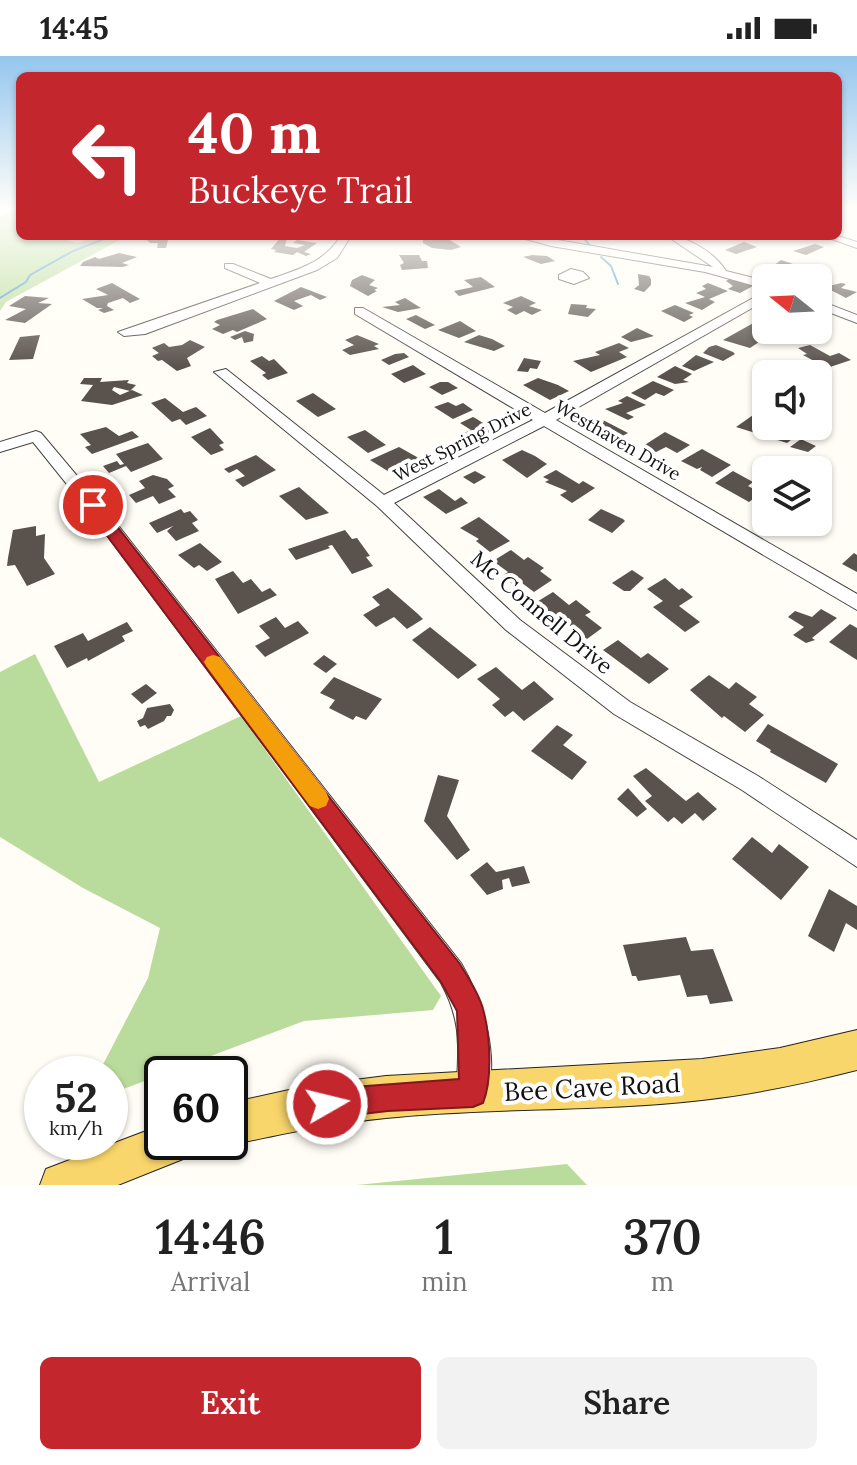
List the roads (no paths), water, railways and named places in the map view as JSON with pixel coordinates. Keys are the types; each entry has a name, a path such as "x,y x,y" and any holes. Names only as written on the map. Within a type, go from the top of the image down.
{"main road":[{"name":"Bee Cave Road","path":"248,1120 368,1098 694,1082 781,1069 857,1050"},
{"path":"62,1185 144,1153"}],"street":[{"path":"124,332 140,331 300,274 321,263"},
{"path":"576,273 586,263"},
{"path":"667,263 721,271 752,281"},
{"path":"715,263 721,271"},
{"path":"229,266 272,284"},
{"name":"West Spring Drive","path":"383,502 544,420 752,303"},
{"path":"832,309 857,319"},
{"name":"Westhaven Drive","path":"359,311 857,603"},
{"name":"Mc Connell Drive","path":"221,372 383,502 513,625 622,708 750,783 857,855"},
{"path":"0,447 36,436 113,531 451,973 465,997 473,1022 473,1093"}],"waterway":[{"path":"0,298 52,263"},
{"path":"607,263 618,284"}]}
